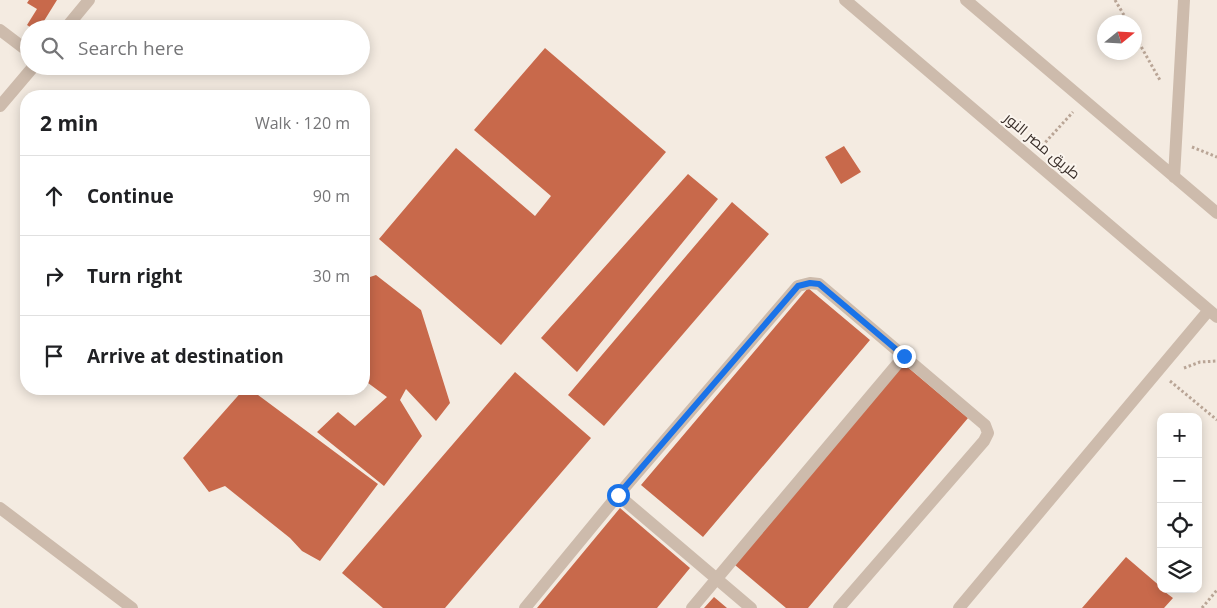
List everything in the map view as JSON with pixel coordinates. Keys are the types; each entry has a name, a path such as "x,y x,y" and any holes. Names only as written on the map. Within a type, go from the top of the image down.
{"street":[{"path":"72,20 89,0"},
{"name":"طريق مصر النور","path":"845,0 1213,314"},
{"path":"966,0 1217,213"},
{"path":"1174,176 1184,0"},
{"path":"0,30 20,45"},
{"path":"0,106 26,75"},
{"path":"525,608 618,495 798,286 810,283 819,284 985,425 988,433 984,441 840,608"},
{"path":"959,608 1213,314"},
{"path":"692,608 904,356"},
{"path":"618,495 751,608"},
{"path":"0,508 132,608"}],"path":[{"path":"1115,0 1124,15"},
{"path":"1142,48 1163,85"},
{"path":"1031,158 1084,100"},
{"path":"1176,141 1217,157"},
{"path":"1180,370 1200,362 1217,361"},
{"path":"1175,375 1170,381 1217,420"},
{"path":"1202,608 1217,590"}],"building":[{"path":"29,0 57,0 45,20 30,20 37,9 27,3"},
{"path":"545,48 666,152 501,345 379,239 456,148 535,216 551,196 474,130"},
{"path":"844,146 861,172 841,184 825,157"},
{"path":"688,174 718,199 577,372 541,338"},
{"path":"732,202 769,234 604,426 568,395"},
{"path":"376,275 421,310 450,403 436,421 406,389 400,400 422,436 384,486 317,432 338,412 355,426 387,397 370,384 370,277"},
{"path":"808,288 870,340 703,537 641,485"},
{"path":"904,364 968,418 808,608 786,608 735,565"},
{"path":"515,372 591,438 445,608 383,608 342,573"},
{"path":"239,395 258,395 378,484 320,561 302,551 290,538 225,486 209,492 183,458"},
{"path":"620,508 690,568 657,608 537,608"},
{"path":"1126,557 1157,584 1157,593 1166,593 1173,598 1164,608 1082,608"},
{"path":"714,597 727,608 704,608"}],"route":[{"path":"618,495 798,286 810,283 819,284 904,356"}]}
